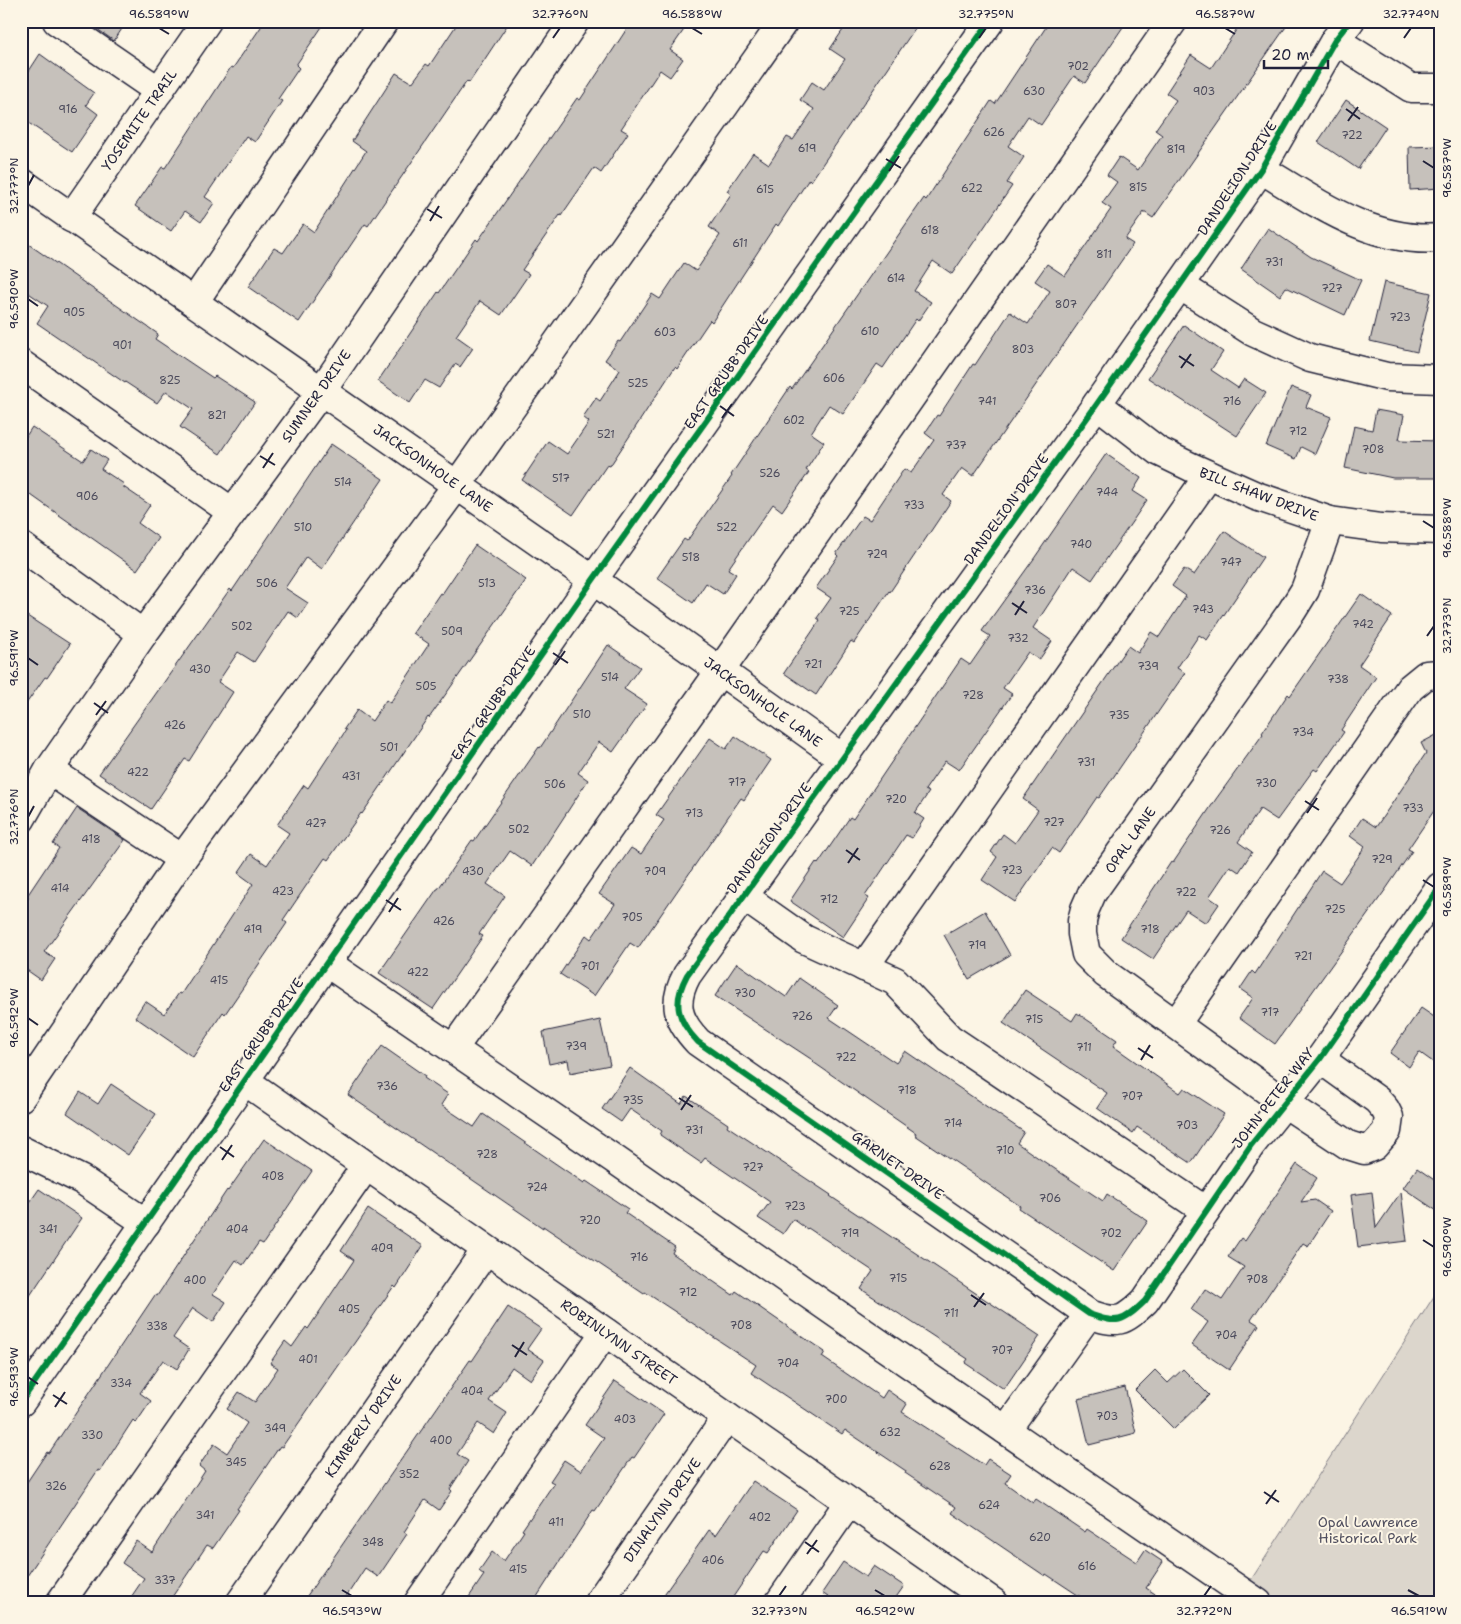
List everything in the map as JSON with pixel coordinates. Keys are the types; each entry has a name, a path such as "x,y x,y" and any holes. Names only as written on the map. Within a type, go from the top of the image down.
{"street":[{"path":"57,21 159,92"},
{"name":"YOSEMITE TRAIL","path":"71,218 207,21"},
{"path":"194,302 384,21"},
{"name":"SUMNER DRIVE","path":"21,819 49,770 143,634 322,390 575,21"},
{"path":"21,1098 182,859 457,484 784,21"},
{"name":"EAST GRUBB DRIVE","path":"21,1402 593,580 990,21"},
{"path":"453,1049 720,671 1173,21"},
{"path":"1343,31 1411,88 1440,88"},
{"name":"DANDELION DRIVE","path":"677,1007 682,984 687,975 1097,404 1262,169 1343,31"},
{"path":"1262,169 1336,214 1366,227 1400,236 1440,238"},
{"name":"JACKSONHOLE LANE","path":"21,182 457,484 842,758"},
{"path":"1180,286 1253,332 1310,358 1387,377 1440,379"},
{"path":"21,364 232,512"},
{"name":"BILL SHAW DRIVE","path":"1097,404 1158,451 1256,496 1330,522 1381,528 1440,530"},
{"path":"864,967 1210,476"},
{"name":"OPAL LANE","path":"1320,1059 1377,1100 1385,1109 1389,1117 1387,1131 1374,1146 1364,1150 1348,1146 1286,1104 1106,974 1086,954 1082,934 1085,909 1092,894 1305,590 1330,522"},
{"path":"25,556 143,634"},
{"path":"1176,1024 1410,688 1426,675 1440,674"},
{"path":"49,770 182,859"},
{"name":"JOHN PETER WAY","path":"1121,1320 1145,1301 1251,1145 1286,1104 1304,1077 1320,1059 1440,887"},
{"path":"743,896 804,939 895,981 949,1038 1206,1212"},
{"path":"327,963 1258,1603"},
{"name":"GARNET DRIVE","path":"677,1007 681,1020 698,1042 1089,1314 1108,1320 1121,1320"},
{"name":"ROBINLYNN STREET","path":"245,1081 849,1502 963,1594 994,1603"},
{"path":"21,1150 82,1180 146,1223"},
{"path":"60,1603 366,1166"},
{"name":"KIMBERLY DRIVE","path":"240,1603 486,1250"},
{"path":"1006,1430 1089,1314"},
{"path":"418,1603 606,1332"},
{"name":"DINALYNN DRIVE","path":"598,1603 727,1417"},
{"path":"779,1603 849,1502"}],"green space":[{"name":"Opal Lawrence Historical Park","path":"1440,1287 1440,1603 1276,1603 1249,1583"}],"building":[{"path":"86,21 127,21 114,41"},
{"path":"265,21 326,21 296,65 299,68 278,99 282,101 255,142 246,136 205,197 214,203 201,222 185,211 171,231 135,206 162,167 165,168 231,67 233,68"},
{"path":"459,21 510,21 469,83 467,81 368,226 365,224 299,322 248,287 274,248 283,253 303,224 314,232 366,151 352,141 396,73 412,83 426,64 429,66"},
{"path":"632,21 690,21 670,50 683,59 670,77 660,70 621,129 628,133 601,173 594,168 560,215 522,270 529,274 501,315 480,301 456,336 473,348 460,367 455,364 439,388 425,380 410,403 378,381 438,292 476,239 478,241 577,98 580,100"},
{"path":"849,21 920,21 811,181 809,179 778,226 776,224 712,322 710,320 677,369 675,367 610,466 607,465 573,515 522,480 548,441 567,454 589,422 583,417 596,398 600,401 620,370 605,360 618,341 620,342 652,294 660,299 684,263 696,271 720,235 709,227 731,194 727,191 753,153 769,164 787,137 793,140 814,109 800,100 812,82 824,90 845,59 830,49"},
{"path":"1050,21 1127,21 1085,83 1074,76 1041,125 1028,116 1008,146 1024,157 1007,183 1012,186 952,274 933,261 914,291 931,302 918,321 916,319 883,368 877,364 843,414 829,405 811,433 824,442 806,470 809,472 782,511 773,504 728,569 736,574 723,594 706,583 693,603 657,578 684,539 687,541 790,387 792,389 924,198 926,200 991,101 995,104"},
{"path":"1242,21 1290,21 1153,218 1144,212 1125,239 1133,244 973,476 962,468 943,495 951,501 854,643 851,641 816,695 784,673 820,620 817,618 831,598 816,588 838,556 836,554 863,516 870,520 904,469 911,473 934,440 925,433 937,415 939,416 973,364 975,365 1010,312 1028,324 1050,291 1035,281 1047,264 1065,276 1111,209 1102,203 1117,182 1107,175 1119,157 1138,170 1162,135 1155,130 1176,100 1166,93 1191,55 1211,68"},
{"path":"40,54 94,93 86,105 98,114 72,152 21,118 21,66 29,71"},
{"path":"1346,100 1386,127 1358,169 1318,142"},
{"path":"1440,146 1440,188 1410,190 1409,147"},
{"path":"1268,228 1311,257 1361,280 1345,315 1286,287 1280,296 1241,269"},
{"path":"21,239 158,334 155,339 213,378 215,376 255,402 220,454 180,427 193,409 166,391 157,403 37,323 48,306 21,288"},
{"path":"1384,282 1431,293 1417,352 1370,341"},
{"path":"1184,325 1223,352 1211,370 1238,388 1244,379 1266,393 1237,436 1148,378"},
{"path":"1291,387 1311,395 1306,407 1331,417 1315,454 1301,447 1296,459 1266,446"},
{"path":"1376,410 1404,415 1399,440 1440,441 1440,478 1393,478 1345,468 1354,426 1372,430"},
{"path":"32,427 83,461 91,449 107,460 101,469 124,484 122,486 150,505 138,523 159,538 137,570 21,488 21,444"},
{"path":"331,444 383,479 322,569 306,557 285,588 308,603 298,618 288,611 254,662 238,652 218,682 233,692 189,761 185,759 151,809 99,774 230,589 232,591"},
{"path":"1106,454 1141,478 1133,491 1147,500 1092,580 1073,567 1033,628 1052,641 1039,660 1028,652 1003,688 1012,694 959,770 945,761 925,790 929,792 915,813 924,819 912,838 906,835 865,896 869,898 843,937 790,901 816,862 818,864 850,817 853,819 961,659 970,665 990,636 982,631"},
{"path":"1224,531 1263,557 1207,640 1199,635 1177,668 1185,673 1099,798 1097,797 1059,853 1052,848 1015,902 982,880 997,857 991,852 1003,834 1015,843 1038,810 1023,799 1128,646 1138,653 1151,632 1159,637 1186,596 1172,586 1184,569 1194,575"},
{"path":"475,545 526,580 428,717 362,814 328,860 325,858 283,920 287,923 225,1014 223,1012 193,1057 135,1017 145,1001 164,1014 179,993 181,994 253,884 238,873 251,854 267,865 289,833 277,825 304,785 308,788 357,710 372,721 386,700 390,703 429,644 413,633"},
{"path":"1361,594 1392,616 1359,665 1376,677 1341,730 1344,732 1317,771 1314,769 1277,820 1260,809 1238,842 1252,852 1239,872 1230,866 1209,897 1219,904 1206,923 1186,910 1153,959 1121,938 1171,862 1173,863 1263,734 1288,694 1290,696"},
{"path":"21,612 70,644 47,678 45,677 21,711"},
{"path":"608,645 640,667 624,689 647,704 613,752 599,742 578,773 588,780 532,866 510,851 487,884 505,896 479,934 483,936 433,1009 379,973 472,840 474,841 540,748"},
{"path":"1440,733 1440,802 1408,849 1412,851 1275,1044 1239,1018 1253,998 1240,989 1252,971 1255,974 1322,871 1340,883 1365,847 1350,836 1362,818 1376,827 1426,753 1421,743"},
{"path":"735,736 771,760 744,800 741,798 638,948 630,943 594,996 560,974 586,935 591,939 615,904 599,894 631,848 641,854 664,820 656,815 710,738 726,749"},
{"path":"77,808 125,840 44,952 55,959 41,980 21,966 21,909 29,897 27,896 59,848 53,844"},
{"path":"985,911 1010,955 969,979 944,935"},
{"path":"737,963 786,997 799,978 838,1005 829,1018 896,1063 905,1051 1024,1132 1017,1143 1037,1157 1103,1201 1107,1194 1148,1221 1114,1271 1019,1208 1020,1206 915,1135 916,1133 814,1061 715,996"},
{"path":"1025,990 1072,1021 1077,1013 1117,1040 1113,1046 1180,1093 1184,1088 1224,1114 1191,1163 1137,1127 1133,1133 1097,1108 1107,1093 1003,1023"},
{"path":"1421,1008 1440,1021 1440,1067 1419,1052 1409,1067 1390,1053"},
{"path":"600,1020 610,1065 570,1073 568,1060 549,1064 543,1032"},
{"path":"382,1046 448,1094 441,1105 474,1127 483,1114 584,1183 586,1181 628,1209 625,1213 675,1247 672,1253 733,1295 736,1291 825,1352 822,1357 882,1398 887,1390 907,1404 902,1412 984,1465 988,1459 1011,1474 1005,1483 1033,1503 1036,1499 1085,1532 1087,1529 1137,1562 1145,1550 1163,1562 1146,1588 1169,1603 1090,1603 1046,1574 1045,1576 952,1513 956,1507 905,1473 906,1471 845,1430 842,1434 751,1373 756,1365 645,1292 644,1294 543,1226 543,1228 348,1095"},
{"path":"630,1068 681,1104 686,1096 830,1196 1040,1336 1004,1389 965,1363 968,1359 861,1289 873,1271 793,1219 783,1234 758,1218 770,1202 705,1158 701,1163 660,1135 662,1131 630,1109 621,1122 602,1109"},
{"path":"111,1084 156,1114 128,1155 67,1113 80,1092 98,1104"},
{"path":"264,1139 312,1171 263,1244 259,1242 243,1265 236,1260 213,1294 226,1302 213,1322 193,1308 173,1338 189,1349 177,1369 163,1360 140,1393 151,1401 136,1423 133,1420 21,1585 21,1491"},
{"path":"1297,1164 1317,1178 1301,1202 1315,1200 1331,1211 1308,1246 1303,1243 1251,1320 1259,1325 1229,1370 1192,1345 1208,1322 1191,1310 1205,1289 1222,1300 1244,1267 1228,1257 1241,1238 1245,1241"},
{"path":"1417,1168 1440,1184 1440,1213 1403,1188"},
{"path":"39,1189 82,1218 21,1309 21,1215"},
{"path":"1372,1192 1376,1228 1401,1192 1407,1241 1358,1247 1351,1195"},
{"path":"368,1209 423,1246 396,1288 394,1286 282,1447 280,1446 213,1548 207,1545 168,1603 127,1603 144,1578 122,1563 136,1541 152,1552 205,1471 199,1466 214,1444 227,1453 247,1423 227,1409 239,1392 255,1402 278,1368 270,1363 285,1341 292,1347 306,1327 308,1329 354,1260 341,1251"},
{"path":"508,1307 541,1329 527,1349 544,1360 530,1380 512,1367 489,1401 507,1413 494,1434 478,1423 457,1454 468,1461 450,1489 452,1491 439,1510 425,1500 404,1532 407,1534 378,1577 365,1568 342,1603 302,1603 470,1360 472,1361"},
{"path":"1183,1369 1209,1395 1174,1429 1135,1390 1155,1370 1168,1383"},
{"path":"615,1381 664,1414 595,1511 593,1510 533,1603 465,1603 484,1575 479,1571 492,1552 504,1561 524,1531 522,1530 554,1483 550,1481 564,1460 581,1471 604,1438 585,1425"},
{"path":"1125,1387 1136,1433 1089,1445 1078,1399"},
{"path":"753,1481 797,1510 768,1553 764,1551 729,1603 658,1603 709,1530 716,1535"},
{"path":"843,1562 866,1577 874,1566 904,1586 892,1603 837,1603 822,1593"}],"cycle path":[{"path":"21,1402 593,580 990,21"},
{"path":"1350,21 1335,40 1261,169 1097,404 687,975 679,994 679,1011 685,1026 698,1042 1089,1314 1119,1320 1131,1314 1145,1301 1251,1145 1320,1059 1440,887"}]}
